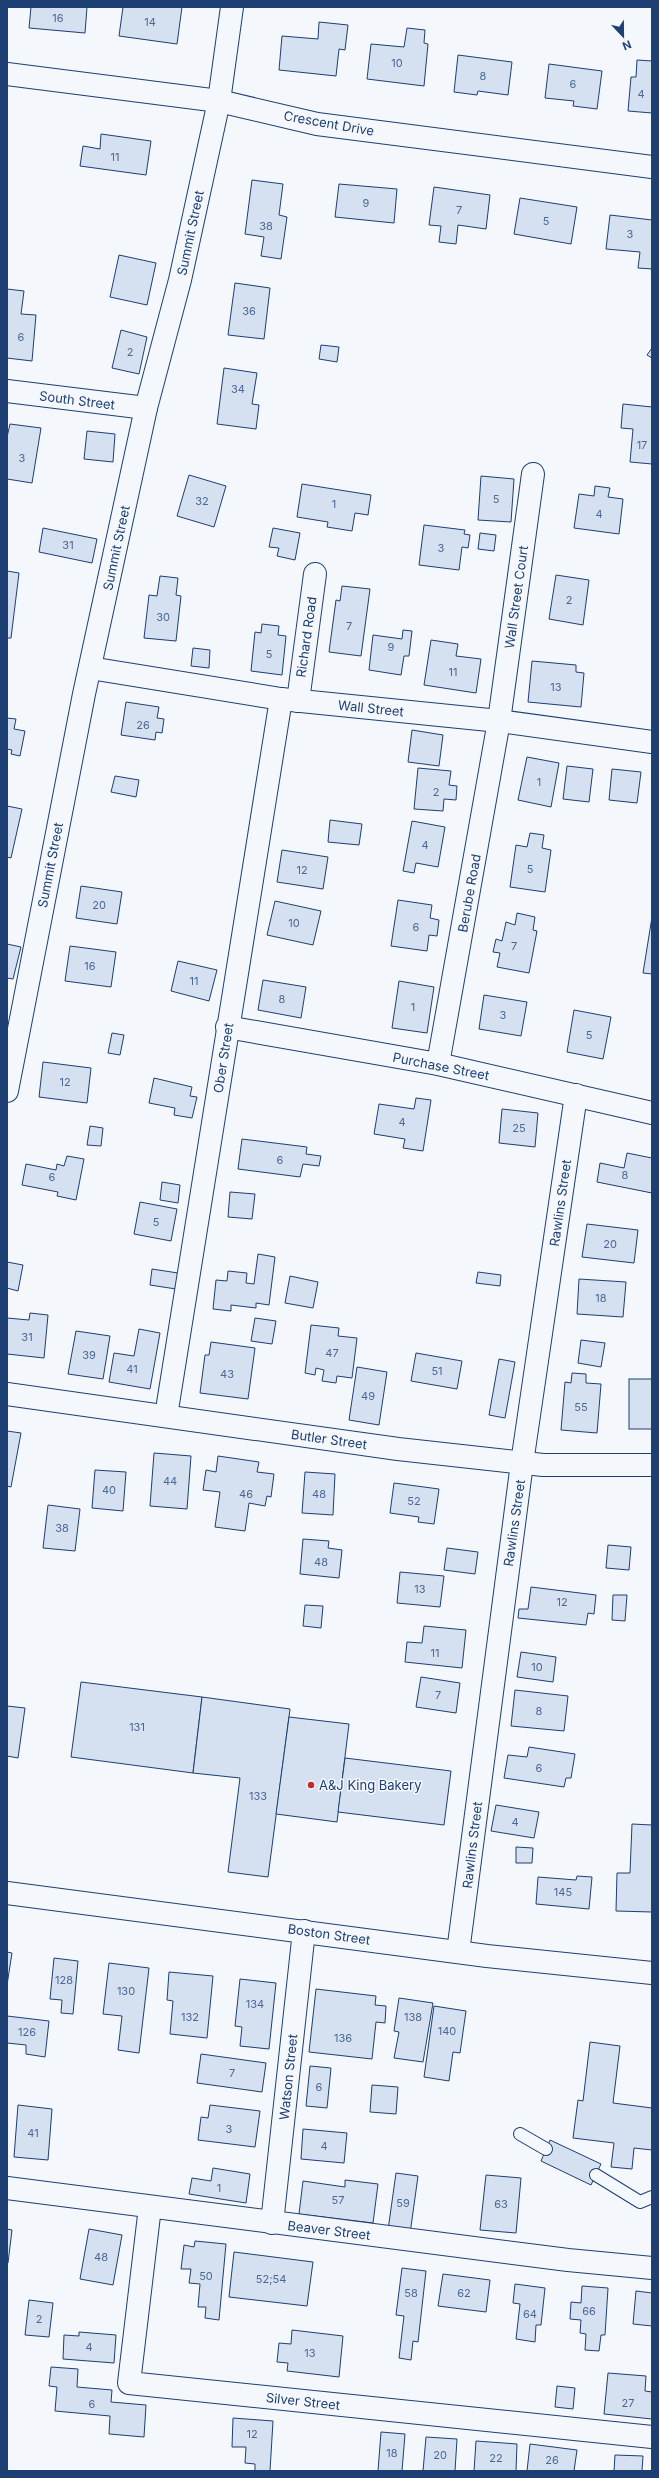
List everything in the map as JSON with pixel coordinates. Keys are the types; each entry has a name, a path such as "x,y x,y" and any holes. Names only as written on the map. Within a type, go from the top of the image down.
{"street":[{"name":"Summit Street","path":"7,1091 90,668 146,408 180,280 219,101 232,7"},
{"name":"Crescent Drive","path":"7,74 219,101 317,124 652,167"},
{"name":"South Street","path":"7,391 146,408"},
{"name":"Wall Street Court","path":"500,721 533,474"},
{"name":"Richard Road","path":"289,700 315,574"},
{"name":"Wall Street","path":"90,668 289,700 500,721 652,742"},
{"name":"Ober Street","path":"166,1416 228,1027 289,700"},
{"name":"Berube Road","path":"438,1064 500,721"},
{"name":"Purchase Street","path":"228,1027 438,1064 652,1113"},
{"name":"Rawlins Street","path":"458,1952 522,1463 576,1096"},
{"name":"Butler Street","path":"7,1394 398,1449 522,1463 543,1465 652,1465"},
{"name":"Boston Street","path":"7,1893 458,1952 652,1973"},
{"name":"Watson Street","path":"272,2223 304,1931"},
{"name":"Beaver Street","path":"7,2188 568,2260 652,2268"},
{"name":"Silver Street","path":"150,2207 129,2383 652,2437"}],"lane":[{"path":"520,2134 546,2150"},
{"path":"596,2174 640,2202 652,2197"}],"building":[{"path":"31,7 87,7 85,33 29,28"},
{"path":"123,7 182,7 177,44 119,36"},
{"path":"319,22 348,25 345,50 339,49 336,76 279,70 282,36 318,39"},
{"path":"407,28 425,30 424,43 428,44 424,86 367,79 371,44 404,47"},
{"path":"458,55 512,62 508,95 478,91 477,95 454,92"},
{"path":"637,60 652,61 652,113 628,111 631,77 636,77"},
{"path":"549,64 602,71 597,109 573,106 574,101 545,98"},
{"path":"101,134 151,141 146,175 80,166 83,146 100,149"},
{"path":"252,180 283,184 279,215 287,217 281,259 261,256 264,237 245,234"},
{"path":"339,184 397,189 394,223 335,217"},
{"path":"434,187 490,195 486,229 458,225 456,244 439,242 441,226 429,225"},
{"path":"520,198 577,207 571,244 514,234"},
{"path":"610,215 652,220 652,269 638,268 640,252 606,249"},
{"path":"119,255 156,263 147,305 110,297"},
{"path":"235,283 270,288 264,339 228,335"},
{"path":"7,289 24,291 21,314 36,315 32,361 7,358"},
{"path":"121,330 147,337 139,374 112,368"},
{"path":"321,345 339,347 337,362 319,359"},
{"path":"652,348 652,358 647,355"},
{"path":"224,368 257,373 252,404 259,405 256,429 217,424"},
{"path":"623,404 652,407 652,464 630,462 633,429 621,428"},
{"path":"10,424 41,428 32,483 7,479 7,437"},
{"path":"87,431 115,434 113,462 84,459"},
{"path":"189,475 226,486 214,527 177,516"},
{"path":"481,476 514,479 511,522 478,520"},
{"path":"302,484 371,495 368,515 355,513 352,531 327,527 328,522 297,517"},
{"path":"595,486 610,488 608,497 623,499 619,534 574,528 579,494 594,496"},
{"path":"424,525 465,530 464,534 470,535 468,548 462,547 459,570 419,565"},
{"path":"43,528 97,539 92,563 39,552"},
{"path":"273,528 300,533 295,560 277,556 279,548 269,547"},
{"path":"480,533 496,535 494,551 478,549"},
{"path":"7,571 19,573 11,638 7,638"},
{"path":"556,575 589,580 583,625 549,619"},
{"path":"160,576 178,578 176,595 181,596 176,641 144,638 149,595 157,596"},
{"path":"342,586 370,589 361,656 329,652 336,600 340,601"},
{"path":"262,624 279,626 278,635 286,636 282,675 251,671 255,632 261,633"},
{"path":"403,630 412,631 409,656 404,656 401,675 369,670 373,635 402,639"},
{"path":"431,640 458,644 456,656 481,659 476,693 424,685"},
{"path":"193,648 210,650 209,668 191,666"},
{"path":"532,661 576,665 576,672 584,673 581,707 528,702"},
{"path":"126,702 159,707 157,718 164,719 162,733 156,732 155,740 121,735"},
{"path":"7,718 16,719 14,729 25,731 20,756 11,754 12,750 7,749"},
{"path":"412,730 443,735 439,766 408,762"},
{"path":"527,757 559,763 551,807 518,800"},
{"path":"567,766 593,769 589,802 563,799"},
{"path":"418,768 451,771 449,785 457,786 456,800 444,799 443,811 414,809"},
{"path":"612,769 641,772 637,803 609,800"},
{"path":"115,776 139,780 136,797 111,792"},
{"path":"7,806 22,809 11,858 7,857"},
{"path":"330,820 362,824 359,845 328,842"},
{"path":"412,821 445,827 438,867 416,863 414,873 403,871"},
{"path":"530,833 544,835 542,848 551,850 545,892 510,887 516,845 527,847"},
{"path":"282,850 328,857 323,889 277,882"},
{"path":"81,886 122,892 117,924 76,918"},
{"path":"398,900 432,905 430,918 439,920 437,936 429,935 427,951 391,946"},
{"path":"275,901 321,911 313,945 267,935"},
{"path":"517,913 535,917 533,930 537,931 529,973 497,967 500,953 493,952 496,939 502,941 506,922 515,925"},
{"path":"652,917 652,974 643,973"},
{"path":"7,944 21,947 13,979 7,978"},
{"path":"70,946 116,952 111,987 65,981"},
{"path":"178,961 217,970 209,1001 171,991"},
{"path":"263,980 306,987 301,1018 258,1010"},
{"path":"399,981 434,987 427,1033 392,1028"},
{"path":"484,995 527,1002 521,1036 479,1029"},
{"path":"574,1010 611,1017 603,1059 567,1052"},
{"path":"112,1033 124,1035 120,1055 108,1053"},
{"path":"43,1062 91,1068 87,1103 39,1097"},
{"path":"154,1078 192,1087 190,1096 197,1097 192,1118 174,1115 175,1108 149,1103"},
{"path":"416,1098 431,1100 423,1151 403,1148 405,1139 374,1134 379,1104 414,1109"},
{"path":"502,1109 538,1113 535,1147 499,1143"},
{"path":"90,1126 103,1128 101,1146 87,1145"},
{"path":"242,1139 307,1147 306,1154 321,1156 319,1166 303,1164 300,1177 238,1169"},
{"path":"627,1153 652,1158 652,1193 597,1182 600,1163 624,1168"},
{"path":"67,1156 84,1159 76,1200 57,1196 58,1192 22,1185 26,1164 56,1170 57,1164 64,1166"},
{"path":"162,1182 180,1185 178,1203 160,1200"},
{"path":"230,1192 255,1194 252,1219 228,1217"},
{"path":"140,1202 177,1209 171,1241 134,1234"},
{"path":"587,1224 638,1230 634,1263 582,1257"},
{"path":"258,1254 275,1257 269,1305 256,1303 256,1308 231,1305 231,1311 213,1309 216,1280 227,1281 228,1271 247,1273 246,1283 254,1284"},
{"path":"7,1262 23,1265 18,1291 7,1288"},
{"path":"152,1269 178,1273 176,1289 150,1285"},
{"path":"478,1272 501,1275 500,1286 476,1283"},
{"path":"290,1276 318,1282 313,1308 285,1303"},
{"path":"579,1279 626,1282 623,1317 577,1314"},
{"path":"30,1313 48,1315 44,1358 7,1354 7,1318 29,1320"},
{"path":"255,1318 276,1321 272,1344 251,1341"},
{"path":"311,1325 339,1328 338,1336 357,1338 352,1378 337,1376 336,1383 322,1381 324,1370 316,1368 315,1375 305,1373"},
{"path":"139,1329 160,1333 150,1389 109,1382 114,1353 134,1356"},
{"path":"76,1331 110,1336 103,1379 68,1374"},
{"path":"581,1340 605,1343 601,1367 578,1363"},
{"path":"211,1342 255,1348 248,1399 200,1393 205,1355 209,1355"},
{"path":"416,1353 462,1361 457,1389 411,1381"},
{"path":"499,1359 515,1362 505,1418 489,1415"},
{"path":"357,1367 387,1372 379,1425 349,1420"},
{"path":"572,1373 586,1374 586,1383 601,1384 597,1433 561,1430 565,1382 571,1383"},
{"path":"629,1379 652,1379 652,1429 629,1429"},
{"path":"7,1431 21,1433 11,1487 7,1486"},
{"path":"154,1453 191,1456 187,1509 150,1506"},
{"path":"218,1456 259,1462 257,1472 274,1474 271,1497 267,1496 265,1506 249,1503 245,1531 215,1527 220,1492 203,1490 206,1470 216,1472"},
{"path":"95,1470 126,1472 123,1511 92,1508"},
{"path":"305,1472 335,1474 333,1515 302,1513"},
{"path":"394,1483 439,1489 434,1524 418,1522 419,1517 390,1513"},
{"path":"48,1505 80,1509 75,1551 43,1548"},
{"path":"303,1539 329,1541 328,1548 342,1550 339,1578 300,1574"},
{"path":"608,1545 631,1547 629,1570 606,1568"},
{"path":"447,1548 478,1552 475,1574 444,1570"},
{"path":"400,1572 444,1576 440,1607 397,1603"},
{"path":"531,1587 596,1595 594,1614 588,1613 586,1625 518,1618 519,1609 528,1609"},
{"path":"613,1595 627,1595 625,1621 612,1620"},
{"path":"305,1605 323,1606 321,1628 303,1626"},
{"path":"424,1626 466,1630 462,1668 405,1662 407,1642 422,1643"},
{"path":"521,1652 556,1657 553,1682 517,1677"},
{"path":"421,1677 460,1683 456,1713 416,1707"},
{"path":"81,1682 202,1697 193,1773 71,1757"},
{"path":"515,1690 568,1696 564,1731 511,1726"},
{"path":"202,1697 290,1709 268,1877 228,1872 240,1778 193,1773"},
{"path":"7,1706 25,1708 18,1758 7,1756"},
{"name":"A&J King Bakery","path":"289,1717 349,1724 337,1822 276,1814"},
{"path":"529,1747 575,1754 571,1778 566,1778 564,1787 504,1778 508,1755 527,1757"},
{"path":"345,1758 451,1771 444,1825 338,1812"},
{"path":"496,1805 539,1812 534,1838 491,1831"},
{"path":"632,1824 652,1825 652,1912 616,1911 617,1873 630,1873"},
{"path":"516,1847 533,1848 532,1863 516,1863"},
{"path":"577,1876 592,1877 589,1909 536,1904 538,1877 576,1880"},
{"path":"7,1952 12,1953 7,1985"},
{"path":"54,1958 78,1961 73,2014 61,2013 62,2000 50,1999"},
{"path":"109,1963 149,1968 139,2053 118,2050 122,2016 103,2014"},
{"path":"169,1972 213,1976 207,2038 170,2034 173,2001 167,2000"},
{"path":"240,1979 276,1983 269,2049 240,2046 242,2027 235,2026"},
{"path":"316,1989 376,1996 375,2005 386,2006 385,2023 376,2022 372,2059 309,2052"},
{"path":"399,1998 433,2003 423,2062 394,2058 399,2032 394,2031"},
{"path":"434,2006 466,2011 460,2053 453,2052 449,2081 424,2077"},
{"path":"7,2016 49,2021 45,2057 26,2054 26,2045 7,2043"},
{"path":"590,2042 620,2046 613,2103 652,2108 652,2150 634,2148 632,2169 611,2167 614,2143 573,2138 578,2100 583,2101"},
{"path":"201,2054 266,2063 262,2092 197,2083"},
{"path":"310,2066 331,2068 327,2108 306,2106"},
{"path":"372,2085 398,2087 396,2114 370,2112"},
{"path":"18,2105 52,2109 48,2160 14,2157"},
{"path":"210,2105 260,2111 255,2147 198,2140 201,2117 208,2118"},
{"path":"303,2129 347,2133 344,2163 301,2159"},
{"path":"550,2140 601,2164 591,2185 541,2161"},
{"path":"213,2168 250,2174 246,2203 189,2194 192,2178 211,2181"},
{"path":"396,2173 418,2176 410,2234 388,2230"},
{"path":"486,2175 521,2178 516,2233 480,2230"},
{"path":"345,2180 378,2184 373,2223 299,2214 303,2181 345,2187"},
{"path":"7,2229 12,2230 8,2263 7,2263"},
{"path":"89,2229 122,2235 113,2285 80,2279"},
{"path":"195,2241 226,2244 219,2320 205,2318 206,2307 198,2307 200,2284 189,2283 191,2269 181,2269 184,2245 194,2247"},
{"path":"234,2252 313,2262 307,2306 229,2297"},
{"path":"402,2268 426,2271 418,2342 413,2341 411,2360 399,2358 404,2316 396,2315"},
{"path":"443,2274 490,2280 486,2312 438,2306"},
{"path":"515,2284 545,2288 541,2325 536,2325 535,2342 516,2339 520,2304 513,2303"},
{"path":"582,2286 608,2288 605,2335 601,2335 599,2351 585,2350 586,2334 580,2333 581,2320 570,2319 571,2302 581,2303"},
{"path":"636,2291 652,2293 652,2326 633,2324"},
{"path":"29,2300 53,2303 49,2337 25,2335"},
{"path":"292,2330 343,2336 339,2377 287,2371 288,2363 277,2362 279,2343 291,2344"},
{"path":"79,2332 116,2335 114,2363 63,2359 64,2335 79,2336"},
{"path":"51,2367 78,2369 77,2387 112,2390 111,2402 146,2405 144,2437 109,2434 110,2416 55,2411 57,2387 49,2386"},
{"path":"608,2373 646,2376 645,2391 652,2392 652,2419 604,2414"},
{"path":"557,2386 575,2388 573,2409 555,2407"},
{"path":"233,2418 273,2421 270,2471 255,2471 255,2464 245,2463 246,2447 232,2447"},
{"path":"381,2432 405,2434 402,2471 378,2471"},
{"path":"426,2437 457,2439 455,2471 423,2471"},
{"path":"476,2441 517,2444 516,2471 474,2471"},
{"path":"530,2444 577,2450 574,2471 527,2471"},
{"path":"615,2455 643,2456 642,2471 614,2471"}],"place":[{"name":"A&J King Bakery","path":"311,1785"}]}
